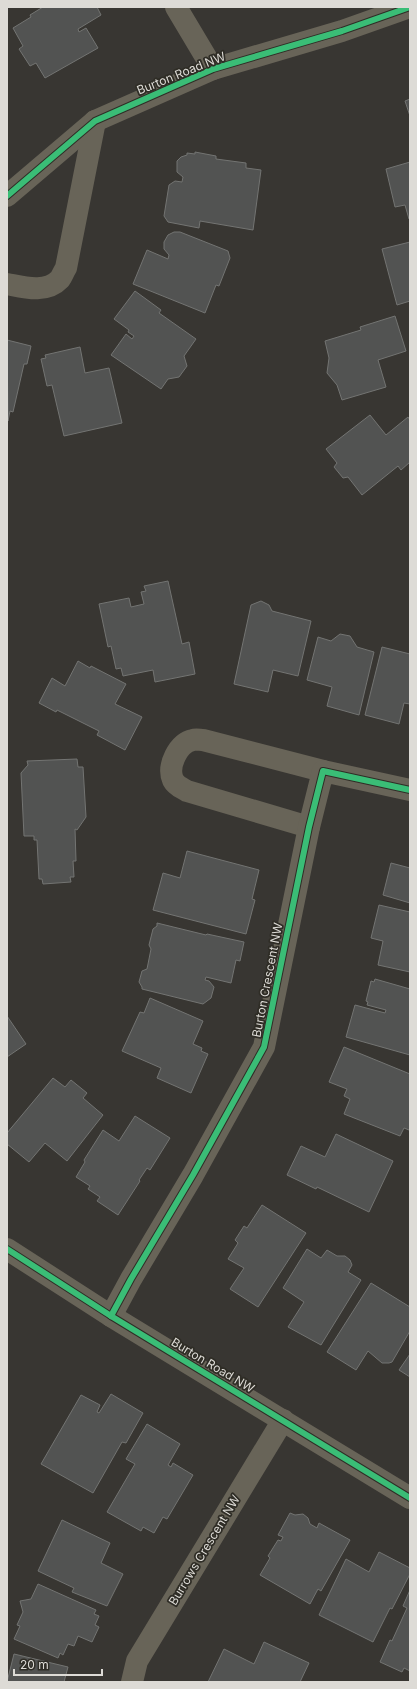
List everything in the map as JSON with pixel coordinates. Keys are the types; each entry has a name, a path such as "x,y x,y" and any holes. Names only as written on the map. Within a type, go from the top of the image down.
{"street":[{"path":"176,7 213,69"},
{"name":"Burton Road NW","path":"7,196 95,121 213,69 342,31 410,7"},
{"path":"7,284 32,289 46,286 59,280 66,268 95,121"},
{"path":"309,827 178,787 173,780 171,768 179,749 192,740 203,740 323,771 410,790"},
{"name":"Burton Crescent NW","path":"111,1316 193,1175 264,1047 309,827 323,771"},
{"name":"Burton Road NW","path":"7,1249 111,1316 410,1498"},
{"name":"Burrows Crescent NW","path":"132,1682 137,1661 283,1420"}],"building":[{"path":"43,7 97,7 101,15 78,29 79,32 86,28 98,48 45,78 36,63 30,66 19,49 23,46 13,28 31,17 30,15"},
{"path":"410,99 410,116 405,101"},
{"path":"195,152 216,156 216,159 246,163 246,168 261,170 253,230 200,221 199,228 168,222 164,216 169,185 175,181 182,182 183,177 177,172 177,161 181,157 187,155 187,153 195,154"},
{"path":"410,162 409,219 405,205 395,207 386,169"},
{"path":"174,232 180,232 228,251 230,258 219,286 216,285 205,313 133,284 147,250 168,259 169,255 164,249 164,242 168,235"},
{"path":"410,242 410,301 397,305 382,249"},
{"path":"135,291 161,310 159,313 196,339 184,356 187,366 179,377 168,379 161,389 111,355 126,334 132,339 134,336 128,332 129,330 114,319"},
{"path":"395,316 406,351 378,360 386,387 342,400 337,385 327,373 329,358 325,341 361,330 360,327"},
{"path":"7,340 31,346 27,364 24,364 13,412 10,411 8,421"},
{"path":"80,347 85,373 109,368 122,423 64,436 52,385 47,386 41,359 46,358 45,355"},
{"path":"370,415 386,435 408,417 410,420 410,462 401,470 398,466 362,495 348,477 343,478 334,467 337,463 326,449"},
{"path":"168,581 182,644 189,642 195,674 155,682 153,670 123,676 121,668 116,669 111,646 108,647 99,604 129,598 131,607 144,604 141,592 146,591 144,586"},
{"path":"261,601 269,605 272,611 311,621 298,676 273,670 268,692 234,684 251,605"},
{"path":"340,634 350,636 357,647 374,652 359,715 327,706 332,687 307,680 318,637 331,641"},
{"path":"382,647 410,654 410,704 404,703 399,724 365,715"},
{"path":"78,661 126,684 115,704 142,717 125,750 97,735 99,731 57,710 56,712 39,703 52,678 65,686"},
{"path":"77,759 78,767 83,767 86,817 77,830 75,829 76,861 73,861 74,877 70,877 71,882 43,884 42,879 39,879 37,840 34,840 34,836 24,836 21,773 28,765 27,761"},
{"path":"187,851 259,870 252,899 255,900 246,934 153,910 163,873 180,878"},
{"path":"391,863 410,868 410,903 383,895"},
{"path":"379,905 410,912 410,972 378,965 383,941 371,938"},
{"path":"157,923 206,935 244,942 240,961 236,960 231,983 206,977 205,980 209,981 214,987 211,998 203,1004 142,989 139,982 142,971 147,969 151,949 149,945 153,929 157,926"},
{"path":"375,979 410,989 410,1055 346,1037 355,1005 385,1013 386,1010 367,1005 368,1002 366,1001 371,981 374,982"},
{"path":"150,998 203,1021 193,1044 202,1048 201,1051 208,1054 191,1093 157,1078 161,1068 122,1051 140,1012 144,1013"},
{"path":"7,1016 26,1044 7,1057"},
{"path":"344,1047 410,1074 409,1130 404,1128 400,1136 344,1114 350,1099 344,1096 347,1089 329,1082"},
{"path":"53,1078 65,1087 71,1080 87,1093 83,1098 103,1115 67,1161 45,1143 29,1162 7,1144 7,1133"},
{"path":"135,1116 170,1138 150,1170 147,1168 118,1215 97,1201 100,1197 88,1189 90,1186 76,1177 85,1162 84,1160 103,1130 119,1141"},
{"path":"336,1134 393,1161 369,1212 317,1187 316,1189 287,1175 301,1146 325,1157"},
{"path":"262,1205 306,1233 258,1307 230,1289 244,1268 228,1259 238,1243 235,1240 244,1226 247,1228"},
{"path":"307,1249 321,1258 327,1250 337,1256 345,1256 350,1260 352,1265 348,1272 361,1280 321,1345 288,1327 304,1302 283,1288"},
{"path":"371,1283 410,1307 410,1331 392,1362 382,1363 368,1351 356,1370 327,1352"},
{"path":"410,1354 410,1377 399,1370"},
{"path":"111,1394 143,1413 126,1443 122,1442 93,1493 41,1464 81,1395 100,1405 97,1412 99,1413"},
{"path":"147,1424 180,1444 168,1465 171,1467 173,1463 193,1475 167,1519 163,1517 154,1533 143,1527 141,1531 107,1512 135,1464 126,1459"},
{"path":"290,1513 295,1515 303,1514 308,1518 310,1524 317,1528 319,1523 350,1540 321,1591 318,1589 310,1604 260,1575 270,1558 268,1556 278,1540 281,1541 283,1537 278,1535"},
{"path":"62,1520 110,1543 101,1563 123,1574 107,1606 72,1592 74,1588 38,1571"},
{"path":"379,1552 410,1568 410,1574 392,1609 390,1608 373,1642 319,1615 346,1559 369,1572"},
{"path":"38,1584 96,1610 94,1614 99,1616 95,1625 99,1627 92,1642 78,1636 74,1646 68,1644 63,1655 60,1653 58,1658 14,1639 20,1626 17,1625 23,1612 20,1601 31,1599"},
{"path":"410,1590 410,1671 404,1668 402,1672 380,1662 390,1640 392,1641 407,1608 403,1606"},
{"path":"264,1642 309,1663 300,1682 208,1682 224,1649 254,1664"},
{"path":"14,1654 68,1667 64,1682 7,1682"}],"cycle path":[{"path":"7,196 95,121 213,69 342,31 410,7"},
{"path":"111,1316 131,1279 193,1175 264,1047 309,827 323,771 410,790"},
{"path":"7,1249 111,1316 410,1498"}]}
